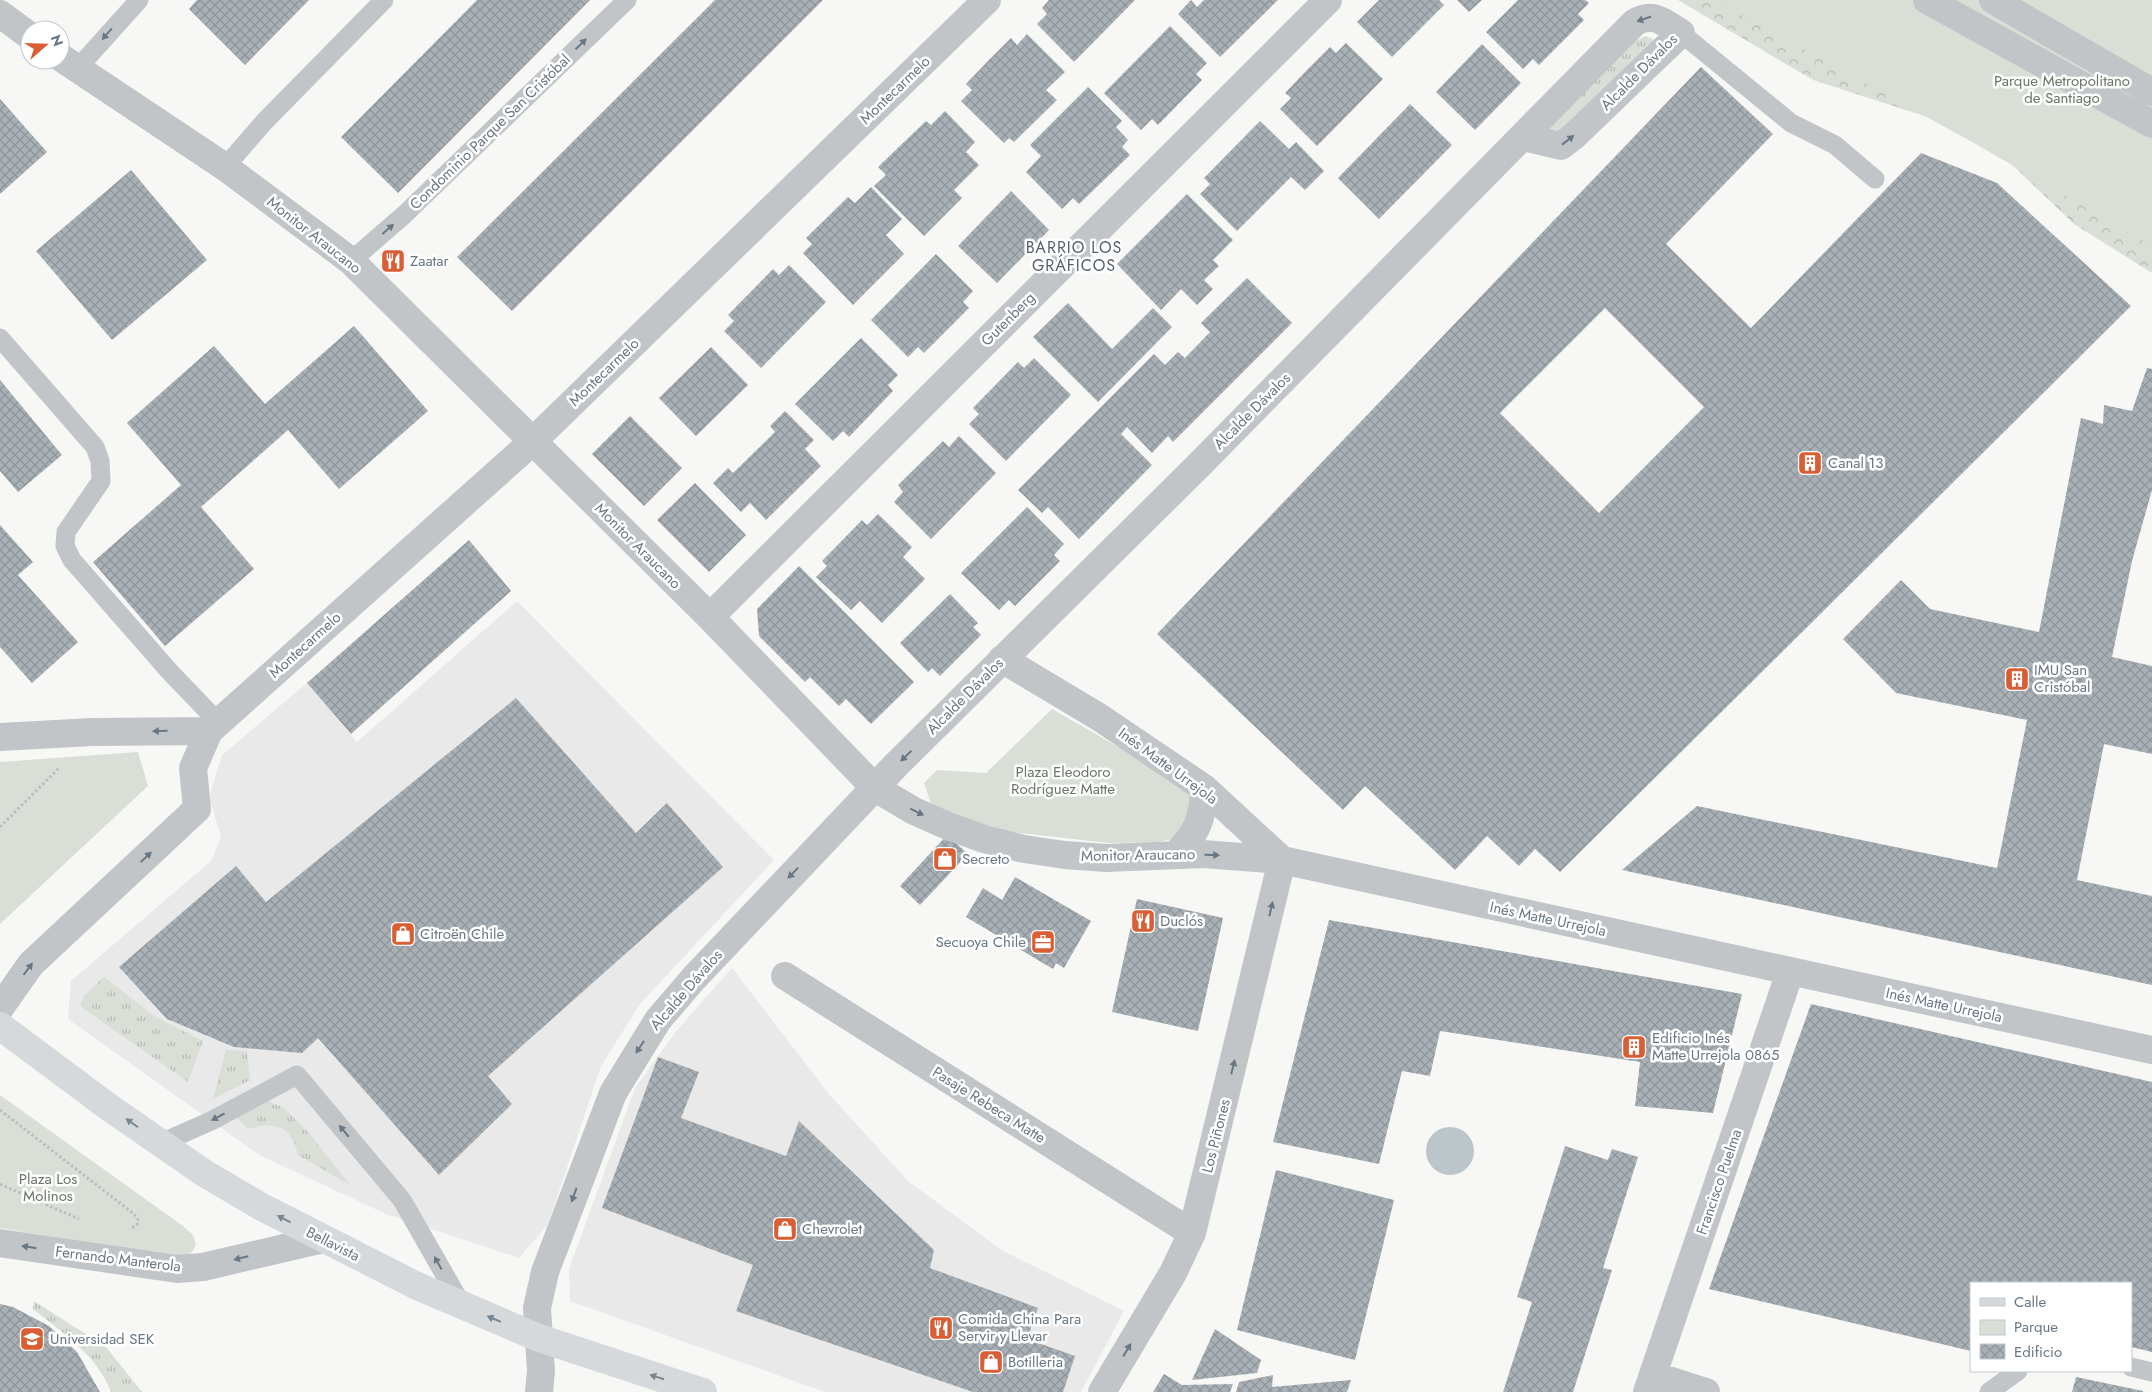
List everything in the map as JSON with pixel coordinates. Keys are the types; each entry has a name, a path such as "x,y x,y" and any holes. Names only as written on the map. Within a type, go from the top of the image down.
{"main road":[{"name":"Bellavista","path":"0,1026 212,1178 323,1239 417,1286 539,1338 703,1392"}],"street":[{"name":"Montecarmelo","path":"0,1008 31,964 197,809 193,768 214,727 532,442 987,0"},
{"name":"Gutenberg","path":"710,617 1328,0"},
{"path":"1927,0 2152,124"},
{"path":"1993,0 2152,92"},
{"path":"0,14 20,29"},
{"name":"Alcalde Dávalos","path":"539,1392 541,1371 537,1308 545,1272 613,1093 632,1059 658,1020 694,978 875,788 1002,659 1199,465 1634,23 1644,17 1653,16 1681,33 1574,136 1561,146 1523,136"},
{"name":"Monitor Araucano","path":"70,64 225,167 351,261 710,617 875,788 914,811 948,826 984,839 1024,849 1106,858 1232,855 1282,860"},
{"name":"Inés Matte Urrejola","path":"1002,659 1100,717 1204,788 1282,860 2152,1050"},
{"path":"0,737 214,727"},
{"path":"1175,855 1188,843 1198,828 1203,809 1204,788"},
{"name":"Los Piñones","path":"1102,1392 1173,1273 1192,1234 1282,860"},
{"name":"Francisco Puelma","path":"1650,1383 1790,972"},
{"name":"Pasaje Rebeca Matte","path":"785,976 1192,1234"},
{"name":"Fernando Manterola","path":"0,1243 177,1268 211,1265 323,1239"},
{"path":"1650,1383 1706,1392"}],"lane":[{"path":"70,61 139,0"},
{"path":"225,167 265,121 384,0"},
{"name":"Condominio Parque San Cristóbal","path":"351,261 405,214 627,0"},
{"path":"1681,33 1791,123 1835,145 1875,179"},
{"path":"0,338 95,447 100,460 101,481 66,532 65,546 72,560 170,672 214,727"},
{"path":"161,1143 211,1121 297,1075 402,1200 462,1305"},
{"path":"2132,1367 2152,1372"},
{"path":"1989,1392 2017,1372"}],"path":[{"path":"0,827 44,784 92,732"},
{"path":"0,1110 134,1214 138,1220 137,1225 130,1229"},
{"path":"0,1184 80,1220"}],"shaded area":[{"path":"517,601 774,860 640,1004 601,1066 548,1224 519,1258 386,1214 259,1155 68,1019 71,981 211,861 221,837 209,797 222,755 307,683 357,742"},
{"path":"732,968 829,1094 908,1181 1003,1251 1124,1311 1081,1392 825,1392 570,1301 569,1269 635,1088 677,1030"},
{"path":"1445,1127 1455,1127 1464,1131 1470,1137 1473,1142 1473,1160 1464,1171 1455,1175 1445,1175 1436,1171 1430,1165 1426,1156 1426,1146 1430,1137 1436,1131"}],"green space":[{"name":"Parque Metropolitano de Santiago","path":"1678,0 1891,0 2152,138 2152,273 2074,224 1980,134 1813,80"},
{"name":"Parque Metropolitano de Santiago","path":"1714,0 2152,0 2152,246 1974,143"},
{"path":"1646,36 1655,40 1568,126 1559,131 1546,130 1635,41"},
{"name":"Plaza Eleodoro Rodríguez Matte","path":"1052,709 1186,786 1193,802 1182,837 1158,842 1108,843 1004,831 932,807 924,783 937,770 986,773"},
{"path":"138,752 148,786 0,924 0,762"},
{"path":"104,977 154,1016 203,1041 188,1082 80,1006 84,996"},
{"path":"226,1050 247,1051 250,1080 213,1099"},
{"name":"Plaza Los Molinos","path":"0,1095 183,1226 193,1235 196,1245 192,1252 183,1259 0,1228"},
{"path":"266,1100 284,1108 308,1132 350,1185 298,1155 291,1138 281,1128 266,1126 248,1129 234,1114"},
{"path":"34,1301 106,1347 142,1392 111,1392 105,1379 88,1356 67,1336 33,1309"}],"building":[{"path":"197,0 309,0 245,65 189,9"},
{"path":"477,0 590,0 398,193 341,137"},
{"path":"715,0 823,0 512,311 457,257"},
{"path":"1049,0 1135,0 1074,62 1037,24 1047,14 1042,8"},
{"path":"1191,0 1197,7 1204,0 1278,0 1220,57 1178,14"},
{"path":"1379,0 1439,0 1444,5 1392,57 1357,22"},
{"path":"1457,0 1482,0 1469,12"},
{"path":"1518,0 1585,0 1589,3 1578,14 1584,20 1539,65 1533,59 1523,69 1486,32"},
{"path":"1170,26 1207,63 1196,74 1202,80 1158,125 1152,119 1141,130 1104,93"},
{"path":"1027,34 1065,72 1046,90 1057,100 1014,142 1009,138 1004,143 961,101 972,90 966,84 988,61 1011,38 1017,45"},
{"path":"1346,43 1383,79 1317,146 1280,109 1291,98 1285,93 1330,47 1336,53"},
{"path":"1482,44 1521,83 1475,130 1436,92"},
{"name":"Canal 13","path":"1701,67 1773,134 1666,244 1751,328 1921,153 1997,183 2131,306 1560,872 1535,849 1519,866 1487,836 1455,870 1365,786 1343,810 1157,634","holes":["1605,308 1704,407 1599,513 1500,413"]},
{"path":"1088,87 1122,121 1116,127 1128,140 1122,147 1130,155 1079,204 1073,198 1062,209 1026,172 1041,156 1030,145"},
{"path":"0,99 47,152 0,194"},
{"path":"1410,104 1452,145 1379,219 1338,178"},
{"path":"945,111 975,142 966,152 979,165 954,190 962,198 924,236 874,186 886,175 878,167 926,121 931,125"},
{"path":"1260,121 1289,149 1296,142 1324,171 1305,190 1291,177 1237,231 1200,194 1210,184 1204,178"},
{"path":"131,170 207,260 112,340 36,251"},
{"path":"871,187 902,219 886,235 904,254 853,305 803,253 812,244 806,238 848,197 855,203"},
{"path":"1011,191 1049,230 997,283 958,246"},
{"path":"1187,194 1233,240 1213,260 1219,266 1204,280 1213,289 1197,305 1181,289 1161,310 1117,264"},
{"path":"936,254 973,291 963,302 969,308 924,353 918,347 908,357 871,320"},
{"path":"789,265 826,302 761,368 724,331 734,321 728,315 773,269 779,275"},
{"path":"1247,278 1292,323 1173,442 1168,436 1152,453 1127,427 1121,434 1152,465 1079,539 1048,507 1042,513 1018,490 1154,354 1165,365 1178,352 1185,358 1210,332 1201,323"},
{"path":"1068,303 1112,349 1153,308 1172,327 1098,402 1033,337"},
{"path":"354,326 428,411 339,489 288,430 201,507 254,569 165,646 93,562 181,485 127,423 214,346 265,404"},
{"path":"861,338 898,375 888,385 893,391 849,437 843,431 833,441 795,404"},
{"path":"711,347 748,385 696,436 659,398"},
{"path":"1034,358 1071,395 1006,461 969,424 979,414 973,408 1018,362 1024,368"},
{"name":"IMU San Cristóbal","path":"2147,368 2152,369 2152,490 2132,561 2112,657 2152,666 2152,754 2104,744 2077,880 2152,896 2152,985 1622,870 1697,806 1997,868 2027,720 1896,693 1843,639 1901,580 1930,609 2039,632 2081,418 2103,424 2104,405 2132,411"},
{"path":"0,380 62,455 18,492 0,471"},
{"path":"785,411 814,440 805,449 821,466 766,520 750,503 741,512 713,483 728,468 733,473 775,432 770,426"},
{"path":"630,416 682,468 644,506 592,454"},
{"path":"959,436 996,473 931,539 894,502 903,492 898,485 943,441 949,447"},
{"path":"695,483 746,535 709,572 657,520"},
{"path":"1027,507 1064,544 1054,555 1060,561 1015,606 1009,600 999,610 961,573"},
{"path":"878,514 912,547 903,557 925,579 882,623 860,601 851,610 816,577 827,566 822,561 862,520 867,525"},
{"path":"0,525 33,562 18,575 78,642 32,683 0,647"},
{"path":"469,540 511,591 351,734 307,683"},
{"path":"799,566 914,682 871,724 846,699 839,706 810,677 805,682 759,636 757,609"},
{"path":"950,594 978,623 973,627 981,635 940,676 932,668 928,672 900,643"},
{"name":"Citroën Chile","path":"516,698 636,833 667,803 723,867 488,1076 512,1104 439,1175 318,1038 302,1053 234,1047 167,1019 119,967 236,866 266,902"},
{"path":"947,835 968,854 920,905 900,886"},
{"name":"Secuoya Chile","path":"1015,877 1091,921 1064,968 1056,963 1053,969 966,917 983,888 1002,900"},
{"path":"1137,899 1223,918 1198,1031 1112,1012"},
{"name":"Edificio Inés Matte Urrejola 0865","path":"1329,920 1742,994 1713,1113 1635,1106 1640,1062 1440,1031 1430,1076 1402,1071 1379,1164 1273,1142"},
{"path":"1811,1004 2152,1082 2152,1352 2132,1347 2132,1282 1970,1282 1970,1351 1709,1289"},
{"name":"Chevrolet","path":"658,1057 699,1072 681,1118 786,1156 799,1121 934,1250 930,1268 1038,1308 1027,1339 1075,1356 1063,1392 973,1392 736,1311 753,1265 602,1208"},
{"path":"1565,1146 1608,1160 1612,1149 1638,1157 1603,1268 1612,1270 1573,1392 1503,1392 1532,1302 1517,1297"},
{"path":"1276,1170 1394,1200 1355,1360 1237,1330"},
{"name":"Universidad SEK","path":"0,1304 13,1307 49,1326 77,1352 100,1392 0,1392"},
{"path":"1215,1329 1261,1360 1257,1373 1192,1380"},
{"path":"1164,1374 1182,1385 1233,1384 1230,1392 1153,1392"},
{"path":"1273,1375 1272,1387 1351,1380 1347,1392 1236,1392 1239,1382"},
{"path":"2076,1377 2143,1391 2143,1392 2072,1392"}],"place":[{"name":"Zaatar","path":"393,261"},
{"name":"Canal 13","path":"1810,463"},
{"name":"IMU San Cristóbal","path":"2017,679"},
{"name":"Secreto","path":"945,859"},
{"name":"Duclós","path":"1143,921"},
{"name":"Citroën Chile","path":"403,934"},
{"name":"Secuoya Chile","path":"1043,942"},
{"name":"Edificio Inés Matte Urrejola 0865","path":"1634,1047"},
{"name":"Chevrolet","path":"785,1229"},
{"name":"Comida China Para Servir y Llevar","path":"941,1328"},
{"name":"Universidad SEK","path":"32,1339"},
{"name":"Botilleria","path":"991,1362"}],"district":[{"name":"BARRIO LOS GRÁFICOS","path":"1074,256"}]}
